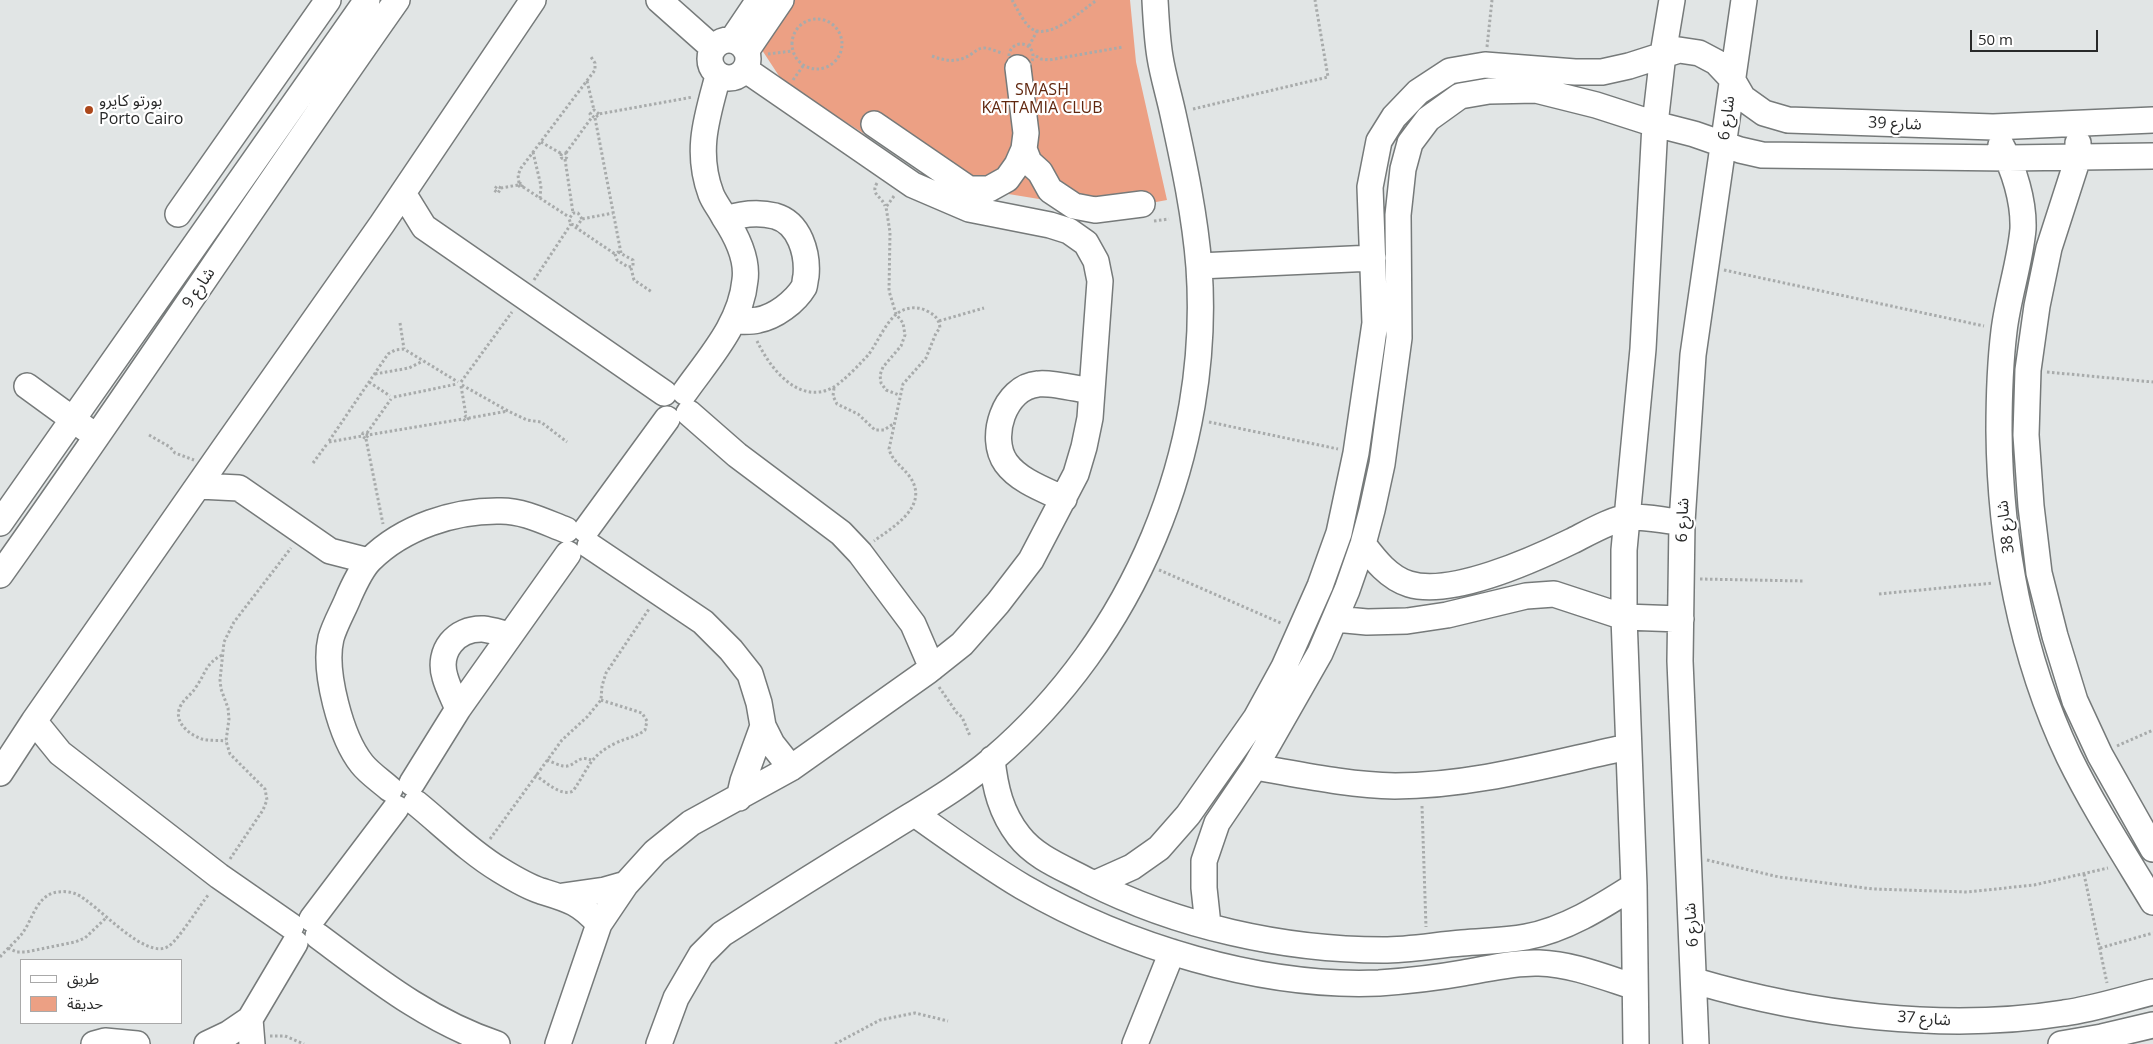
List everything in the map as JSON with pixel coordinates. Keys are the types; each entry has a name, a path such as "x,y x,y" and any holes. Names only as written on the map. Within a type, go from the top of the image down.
{"street":[{"path":"178,214 328,0"},
{"name":"شارع 9","path":"0,523 306,85 368,0"},
{"name":"شارع 9","path":"0,575 97,439 397,0"},
{"path":"0,773 34,721 382,224 533,0"},
{"path":"659,0 734,52 913,185 947,189 989,189 1007,179 1017,165 1024,150 1026,132 1020,59"},
{"path":"734,52 759,0"},
{"path":"746,321 744,258 726,218 711,196 704,172 702,145 704,128 716,85 710,63 734,52 781,0"},
{"path":"659,1044 676,998 701,956 722,934 955,788 1022,732 1059,692 1092,650 1121,604 1143,563 1169,500 1179,468 1190,418 1200,342 1199,266 1194,226 1173,114 1160,58 1154,0"},
{"path":"1636,1044 1634,886 1624,618 1624,550 1643,350 1655,124 1663,54 1672,0"},
{"name":"شارع 6","path":"1696,1044 1695,981 1687,855 1680,661 1682,522 1693,354 1744,0"},
{"name":"شارع 39","path":"1094,884 1132,867 1152,853 1188,815 1256,718 1284,667 1320,586 1339,533 1356,453 1375,323 1370,187 1379,142 1394,118 1418,92 1450,71 1485,65 1575,72 1602,72 1629,66 1679,50 1699,53 1716,62 1732,78 1743,98 1764,113 1788,120 1992,127 2153,120"},
{"path":"306,85 327,100"},
{"name":"شارع 39","path":"1208,926 1204,888 1204,861 1217,823 1255,767 1320,652 1335,619 1363,544 1382,464 1399,338 1398,215 1403,169 1410,143 1428,119 1460,96 1489,91 1536,90 1596,105 1754,153 1779,156 2078,158 2153,156"},
{"path":"554,1042 599,924 626,884 655,852 691,823 791,768 930,670 962,644 998,603 1031,560 1076,474 1090,418 1100,281 1096,261 1086,243 1069,231 1050,225 969,209 874,124"},
{"name":"شارع 38","path":"2078,124 2078,158 2049,248 2037,306 2028,370 2026,435 2039,573 2055,636 2075,701 2100,754 2153,848"},
{"name":"شارع 38","path":"1992,127 2008,158 2021,204 2023,228 2004,331 2000,381 2001,481 2013,581 2026,640 2045,698 2065,747 2096,810 2153,902"},
{"path":"1024,150 1029,162 1040,172 1050,190 1074,206 1095,210 1142,204"},
{"path":"403,192 424,227 676,404 737,455 841,533 860,553 913,624 930,670"},
{"path":"207,1044 228,1034 251,1033 304,931 404,796 458,709 676,404 746,321 773,315 790,303 804,286 807,263 802,242 790,225 776,216 753,214 726,218"},
{"path":"382,224 424,227"},
{"path":"1199,266 1372,258"},
{"path":"1064,499 1021,478 1006,464 998,449 1000,428 1006,405 1018,391 1038,384 1091,391"},
{"path":"27,386 74,419 97,439"},
{"path":"211,467 330,551 352,590"},
{"path":"211,467 239,488"},
{"path":"599,924 589,912 577,903 563,896 540,890 518,881 497,869 362,764 345,736 335,706 331,669 331,638 352,590 378,554 413,530 434,522 470,513 502,511 531,516 578,540 702,622 731,650 750,674 760,703 763,726 772,744 791,768"},
{"path":"1363,544 1377,562 1393,576 1407,584 1424,587 1440,586 1456,584 1492,574 1628,517 1682,522"},
{"path":"330,551 378,554"},
{"path":"1335,619 1367,622 1408,621 1448,615 1526,596 1554,594 1624,618 1681,620"},
{"path":"913,624 928,634 962,644"},
{"path":"458,709 445,678 442,663 446,648 456,637 469,630 484,629 510,635"},
{"path":"34,721 60,753 220,877 412,1004 472,1036 497,1044"},
{"path":"739,798 742,782 763,726"},
{"path":"18,746 60,753"},
{"path":"1255,767 1345,783 1421,785 1493,776 1628,746"},
{"path":"992,759 995,787 1004,813 1020,837 1040,856 1094,884 1171,915 1240,934 1312,946 1384,950 1526,937 1562,926 1594,911 1634,886"},
{"path":"915,814 1023,887 1090,921 1172,952 1232,969 1307,982 1378,983 1427,979 1514,964 1538,963 1559,965 1636,987"},
{"path":"563,896 605,890 626,884"},
{"path":"1135,1044 1172,952"},
{"name":"شارع 37","path":"1695,981 1792,1005 1928,1020 2020,1019 2066,1013 2153,992"},
{"path":"2061,1044 2153,1025"},
{"path":"94,1044 105,1042 137,1044"}],"path":[{"path":"1012,0 1027,24 1037,31 1050,32 1097,0"},
{"path":"1173,114 1328,78 1315,0"},
{"path":"1485,65 1492,0"},
{"path":"817,19 832,24 837,29 842,44 838,59 826,68 818,70 810,69 798,62 792,51 791,43 797,29 810,20 817,19"},
{"path":"1029,46 1037,31"},
{"path":"932,56 944,60 957,60 977,50 986,48 1020,59 1049,60 1123,47"},
{"path":"591,57 595,63 595,70 521,168 518,175 519,184 521,188 522,186 569,217 572,225 615,254 617,260 630,267 634,280 652,292"},
{"path":"587,81 594,110 598,111 599,114"},
{"path":"574,213 564,159 562,158 593,118 599,114 716,85"},
{"path":"594,110 590,114 593,118 621,253"},
{"path":"541,142 564,154"},
{"path":"533,152 541,186 540,198"},
{"path":"501,188 519,184"},
{"path":"899,394 886,390 881,383 880,375 883,367 901,346 905,335 903,323 896,314 889,292 890,232 886,207 895,195 913,185"},
{"path":"569,217 574,213"},
{"path":"574,213 578,213 582,220"},
{"path":"572,225 577,226 582,220 613,214"},
{"path":"369,382 391,397 460,384 524,297 572,225"},
{"path":"615,254 621,253 633,260 634,263 630,267"},
{"path":"1705,266 2004,331"},
{"path":"939,321 984,308"},
{"path":"746,321 765,359 780,375 798,389 808,393 818,393 834,388 868,354 896,314 904,309 924,309 939,321 940,328 926,358 903,384 899,394 889,449 890,455 911,478 915,490 914,503 908,515 860,553"},
{"path":"400,323 404,349"},
{"path":"313,463 388,354 395,350 404,349 508,411 527,420 541,422 567,442"},
{"path":"374,374 409,368 423,361"},
{"path":"2028,370 2153,382"},
{"path":"460,384 466,417"},
{"path":"834,388 833,396 837,404 858,414 875,430 884,430 893,424"},
{"path":"378,554 367,436 391,397"},
{"path":"328,442 362,436 363,433 367,436 508,411"},
{"path":"1190,418 1356,453"},
{"path":"149,435 170,447 174,452 211,467"},
{"path":"0,957 22,934 42,900 53,893 66,891 78,895 106,918 148,947 158,950 169,946 220,877 263,810 267,800 265,789 230,754 226,741 229,719 228,708 221,689 224,642 228,632 303,532"},
{"path":"1143,563 1300,632"},
{"path":"1681,579 1804,581"},
{"path":"1879,594 2013,581"},
{"path":"479,854 562,740 587,717 601,700 602,686 606,673 660,594"},
{"path":"223,654 206,667 198,685 180,706 178,715 186,731 204,740 226,741"},
{"path":"930,670 957,713 962,716 970,736"},
{"path":"535,775 562,792 568,793 573,791 591,760 605,748 620,740 637,736 644,730 646,721 642,713 601,700"},
{"path":"2100,754 2153,730"},
{"path":"547,760 563,766 570,766 580,758 591,760"},
{"path":"1421,785 1427,946"},
{"path":"1687,855 1779,877 1873,889 1967,892 2034,885 2128,863"},
{"path":"2084,874 2110,1002"},
{"path":"8,948 17,952 26,952 75,942 85,938 106,918"},
{"path":"2100,948 2153,933"},
{"path":"835,1044 880,1020 906,1014 915,1013 948,1021"},
{"path":"251,1033 285,1036 304,1044"}],"green space":[{"name":"SMASH KATTAMIA CLUB","path":"793,0 1130,0 1136,62 1167,200 1080,216 1045,200 978,189 924,172 783,82 760,47"}],"place":[{"name":"بورتو كايرو Porto Cairo","path":"89,110"}]}
